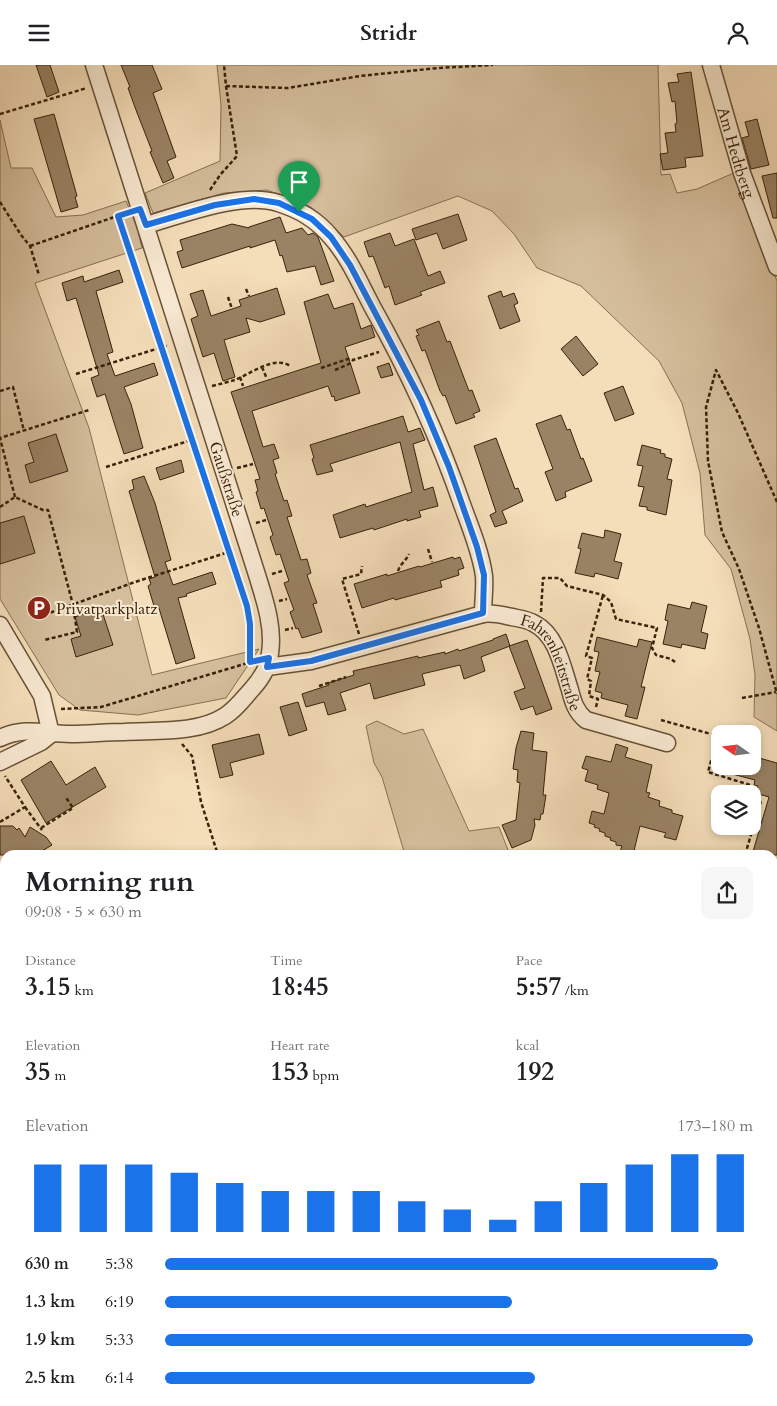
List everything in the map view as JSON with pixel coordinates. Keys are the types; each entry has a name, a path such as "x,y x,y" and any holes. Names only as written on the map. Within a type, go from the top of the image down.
{"street":[{"name":"Gaußstraße","path":"94,65 266,605 271,644 268,663"},
{"name":"Am Hedtberg","path":"711,65 742,173 777,267"},
{"path":"146,225 215,205 248,200 267,200 283,205 312,219 331,237 345,255 394,347 421,400 441,446 473,536 484,575 483,613"},
{"name":"Fahrenheitstraße","path":"268,663 311,661 483,613 520,619 536,624 552,642 577,710 582,716 590,722 667,743"},
{"path":"0,625 42,696 51,734"},
{"path":"0,738 31,730 51,734 170,730 200,725 224,716 243,700 257,683 268,663"},
{"path":"0,763 41,742 51,734"}],"path":[{"path":"215,205 209,191 237,156 224,65"},
{"path":"226,85 288,88 360,76 438,68 493,65"},
{"path":"0,114 101,84"},
{"path":"0,202 30,246 39,275"},
{"path":"30,246 140,209"},
{"path":"118,216 247,606 250,624 250,662"},
{"path":"246,289 249,297"},
{"path":"228,297 232,309"},
{"path":"76,374 182,341"},
{"path":"321,368 394,347"},
{"path":"335,370 351,363 353,360"},
{"path":"198,390 281,362 290,366"},
{"path":"262,367 267,379"},
{"path":"742,699 777,693 759,628 739,569 722,532 708,461 706,407 716,370 738,413 777,502"},
{"path":"240,377 243,386"},
{"path":"0,391 13,387 24,431"},
{"path":"15,497 0,438 89,410"},
{"path":"106,467 212,434"},
{"path":"0,507 15,497"},
{"path":"15,497 43,510 48,510 73,605 77,632 44,640"},
{"path":"38,617 134,582 248,546"},
{"path":"428,549 432,562"},
{"path":"398,571 409,554"},
{"path":"362,565 361,574 342,579 363,647"},
{"path":"541,628 543,578 560,577 567,586 603,595 611,602 616,619 657,628 652,648 656,655 672,659 675,662"},
{"path":"590,722 598,699 589,696 591,681 587,679 592,658 586,656 603,595"},
{"path":"45,709 101,707 250,662 268,663"},
{"path":"319,686 346,677"},
{"path":"661,720 718,736 708,772 750,785"},
{"path":"170,730 192,756 201,802 216,850"},
{"path":"0,769 41,829 73,808 65,796"},
{"path":"0,822 25,807"},
{"path":"746,850 751,835"}],"shaded area":[{"path":"217,65 658,65 661,175 670,174 677,193 697,189 736,172 777,281 777,731 754,717 755,675 750,639 731,569 705,535 700,473 682,403 659,361 581,286 537,268 514,234 492,211 458,196 344,237 311,207 267,190 224,193 153,213 145,193 220,161 221,105"},
{"path":"0,120 11,168 32,168 56,217 83,215 126,201 137,227 142,248 35,283 89,428 152,675 259,649 226,698 138,715 80,710 59,695 0,599"},
{"path":"377,721 404,734 423,729 469,831 499,827 508,850 404,850 382,777 374,763 366,726"}],"building":[{"path":"36,65 50,65 59,92 47,97"},
{"path":"121,65 152,65 162,89 153,93 176,157 167,161 174,178 163,183 150,152 152,151"},
{"path":"691,72 703,156 685,158 686,167 663,170 660,154 668,153 665,133 676,132 675,124 677,123 675,101 672,102 668,83 679,82 677,74"},
{"path":"54,114 77,196 75,197 78,207 61,212 34,119"},
{"path":"757,119 769,165 751,169 742,138 749,136 745,122"},
{"path":"777,173 777,218 773,218 762,176"},
{"path":"458,214 467,240 443,249 437,233 416,240 412,229"},
{"path":"280,217 286,233 302,228 308,235 313,233 318,237 334,281 321,285 315,266 287,272 275,240 182,268 177,252 183,250 180,240 232,224 249,228"},
{"path":"390,233 395,246 414,239 428,276 440,271 445,283 420,292 422,295 395,305 389,286 385,288 373,256 369,257 364,242"},
{"path":"119,270 123,282 96,291 113,352 107,354 115,376 154,363 158,375 124,387 131,404 143,448 124,454 105,394 97,397 91,378 99,375 76,298 67,301 62,283 83,276 84,282"},
{"path":"277,288 285,314 260,322 246,318 250,332 224,340 235,377 223,381 214,353 203,357 191,319 198,316 190,294 203,290 211,316 241,306 239,300"},
{"path":"501,291 503,297 514,293 518,303 514,305 520,321 500,329 488,296"},
{"path":"328,294 334,309 353,303 361,329 371,325 375,337 345,347 360,393 335,401 328,386 252,411 263,447 274,444 279,458 273,460 277,473 275,474 284,501 287,500 292,516 287,517 301,560 307,559 311,573 307,575 317,603 313,604 322,632 302,638 298,628 296,629 290,612 294,610 284,583 289,581 280,554 276,555 270,537 273,535 264,508 261,509 255,480 260,479 231,392 321,363 304,302"},
{"path":"439,321 447,342 450,341 469,391 472,390 480,411 473,414 475,417 456,424 445,395 443,396 440,391 425,350 422,351 416,336 419,335 416,330"},
{"path":"576,336 598,364 583,376 561,349"},
{"path":"389,363 393,375 381,378 377,367"},
{"path":"623,386 634,414 615,421 604,393"},
{"path":"561,415 567,430 570,429 581,459 583,458 592,481 565,492 566,497 556,501 545,472 553,469 536,424"},
{"path":"403,416 408,432 420,428 425,440 413,444 424,490 433,487 438,506 419,511 421,517 407,521 407,519 374,530 373,528 340,538 333,515 365,504 366,507 412,492 400,442 330,464 333,471 317,475 310,445"},
{"path":"56,434 68,471 30,483 25,465 34,462 28,443"},
{"path":"496,438 515,489 518,488 523,501 502,511 507,523 495,527 490,515 496,512 474,446"},
{"path":"642,445 661,450 660,453 672,459 667,479 672,480 666,515 647,510 647,507 639,506 644,487 638,486 643,466 637,465"},
{"path":"181,460 184,472 160,480 156,468"},
{"path":"144,476 155,503 171,560 165,562 173,585 212,572 216,584 178,598 195,658 176,664 158,605 154,606 148,586 151,584 149,579 155,577 129,491 134,489 132,480"},
{"path":"24,516 35,553 0,564 0,523"},
{"path":"605,530 621,534 614,561 622,563 618,579 595,573 594,577 575,573 581,549 578,548 582,533 604,538"},
{"path":"453,557 454,559 460,557 464,568 458,570 459,575 440,581 442,587 395,600 394,598 362,608 354,584"},
{"path":"692,602 707,606 701,632 708,634 705,649 682,644 681,648 663,644 668,621 665,620 668,604 690,609"},
{"path":"101,608 113,645 76,657 71,639 81,636 75,617"},
{"path":"506,634 510,646 481,657 485,671 464,679 460,665 422,674 425,685 374,699 370,683 340,693 346,710 328,715 324,702 306,707 302,694 354,675 353,671 418,656 418,658 445,652 445,654 458,649 459,651"},
{"path":"597,637 637,647 639,639 652,642 641,687 645,687 637,719 625,716 628,705 601,698 602,693 595,691 600,672 595,671 599,652 594,651"},
{"path":"527,640 552,709 536,715 533,706 521,710 514,692 525,688 509,646"},
{"path":"298,702 307,730 289,736 280,707"},
{"path":"521,731 534,733 532,750 547,752 543,795 546,795 543,814 541,814 540,820 534,819 535,825 531,840 512,848 502,825 516,820 520,783 517,782 518,770 513,769"},
{"path":"259,734 264,754 230,763 233,775 220,778 212,745"},
{"path":"616,744 628,748 625,757 652,765 646,792 650,793 648,797 660,801 659,806 683,816 676,840 664,837 666,833 640,826 634,850 621,850 622,846 616,845 616,842 605,836 605,833 589,823 592,811 604,814 609,793 597,789 598,785 585,781 588,770 582,768 586,756 611,762"},
{"path":"761,759 777,763 777,850 753,850 758,835 761,835 761,824 769,797 761,795 761,785 754,785 755,780 736,775 761,775"},
{"path":"51,761 66,785 95,767 106,787 46,823 21,780"},
{"path":"0,826 13,826 17,830 19,828 25,837 30,827 46,837 52,845 44,850 0,850"}],"place":[{"name":"Privatparkplatz","path":"39,608"}],"route":[{"path":"254,199 275,202 299,212 317,223 345,255 421,400 449,467 477,547 484,575 483,613 311,661 267,667 269,658 250,662 250,624 247,606 118,216 140,209 146,225 215,205 254,199"}]}
